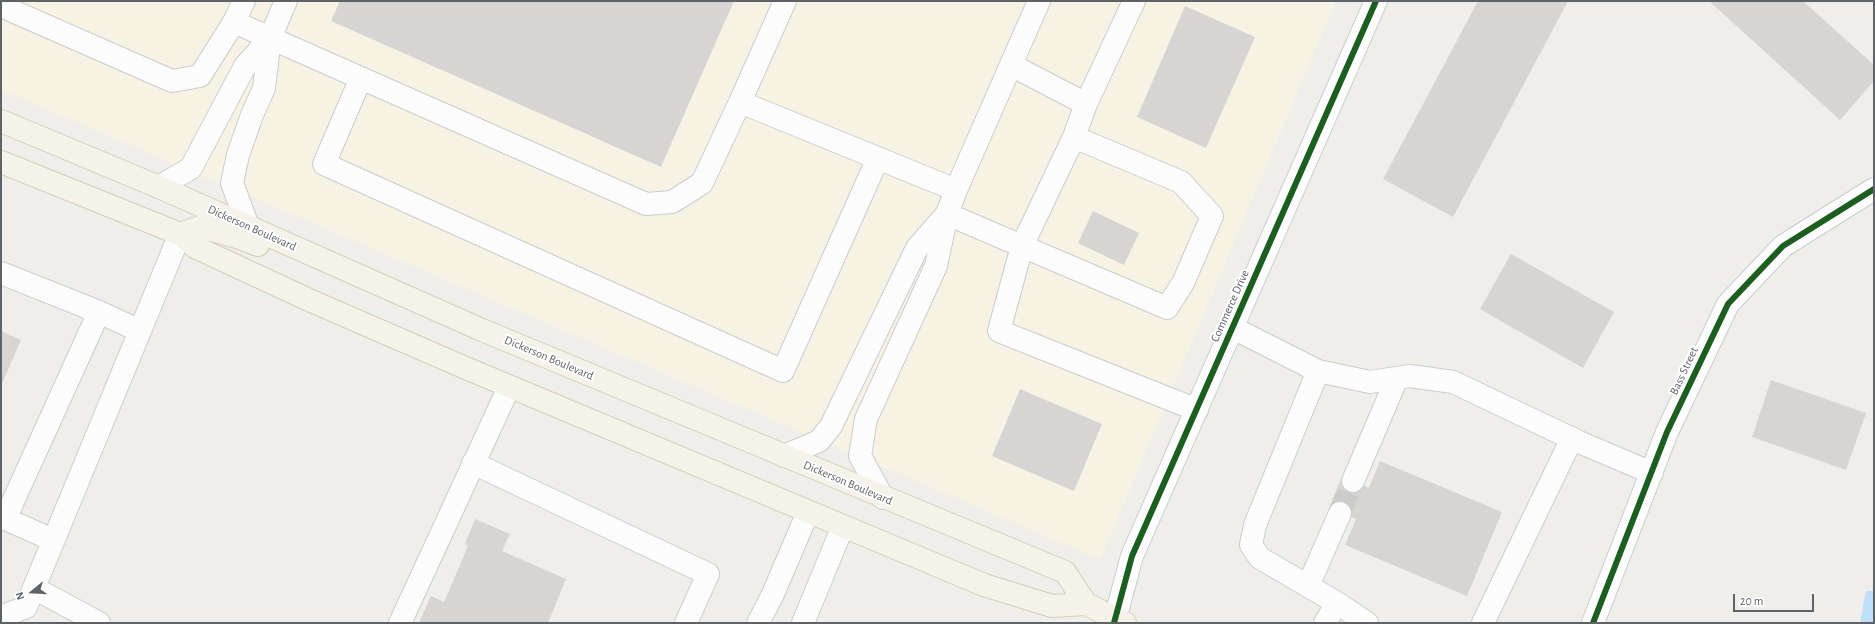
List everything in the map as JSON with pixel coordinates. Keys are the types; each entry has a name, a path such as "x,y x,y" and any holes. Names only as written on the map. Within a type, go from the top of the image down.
{"main road":[{"name":"Dickerson Boulevard","path":"1,121 248,226 482,330 883,498 1065,572 1086,604"},
{"path":"1,162 180,234 195,247 295,293 509,387 984,585 1052,606 1086,604 1119,621"},
{"path":"180,234 200,227 234,236 315,268 352,272"}],"street":[{"path":"1,6 172,81 200,76 234,22 244,1"},
{"path":"248,226 232,183 238,155 264,88 270,38 286,1"},
{"path":"234,22 646,204 672,202 702,183 785,1"},
{"path":"1134,1 1086,104 1074,137 1022,246 999,331 1196,410"},
{"name":"Commerce Drive","path":"1119,621 1132,556 1375,1"},
{"path":"883,498 860,456 866,419 936,266 947,214 956,190 1011,65 1035,2"},
{"path":"158,187 191,168 245,66 270,38"},
{"path":"1011,65 1086,104"},
{"path":"361,78 324,164 783,372 878,158"},
{"path":"740,102 956,190"},
{"path":"947,214 1167,308 1183,283 1212,216 1181,182 1074,137"},
{"name":"Bass Street","path":"1593,623 1667,432 1728,304 1783,246 1874,189"},
{"path":"784,456 819,441 831,426 917,248 947,214"},
{"path":"1,617 26,607 180,234"},
{"path":"1,273 99,312 140,331"},
{"path":"53,540 3,518 99,312"},
{"path":"1233,328 1318,371 1370,382 1410,376 1453,382 1543,425 1652,473"},
{"path":"1318,371 1255,525 1251,545 1260,558 1338,603 1367,623"},
{"path":"1352,481 1397,378"},
{"path":"400,623 509,387"},
{"path":"1482,623 1572,438"},
{"path":"473,463 708,574 686,623"},
{"path":"758,623 773,594 808,512"},
{"path":"1308,586 1340,512"},
{"path":"809,621 843,526"},
{"path":"34,588 99,623"},
{"path":"1325,623 1338,603"}],"shaded area":[{"path":"1,1 1336,1 1100,560 1,90"}],"water":[{"path":"1866,591 1874,591 1874,623 1860,623"}],"building":[{"path":"340,1 734,1 661,167 331,21"},
{"path":"1478,1 1568,1 1453,217 1383,179"},
{"path":"1709,1 1803,1 1874,65 1874,81 1840,120"},
{"path":"1185,6 1255,37 1206,148 1137,117"},
{"path":"1093,211 1139,233 1124,265 1078,243"},
{"path":"1511,254 1614,312 1583,368 1480,309"},
{"path":"1,331 21,340 1,386"},
{"path":"1771,380 1866,413 1846,470 1752,437"},
{"path":"1020,389 1102,424 1074,491 992,456"},
{"path":"1380,461 1502,512 1467,596 1345,545 1356,519 1329,508 1342,476 1369,488"},
{"path":"475,519 510,534 502,551 566,579 548,623 419,623 431,596 444,602 468,546 465,544"}],"tunnel":[{"path":"1340,513 1353,481"}],"cycle path":[{"path":"1114,623 1132,556 1376,1"},
{"path":"1593,623 1667,432 1728,304 1783,246 1874,189"}]}
